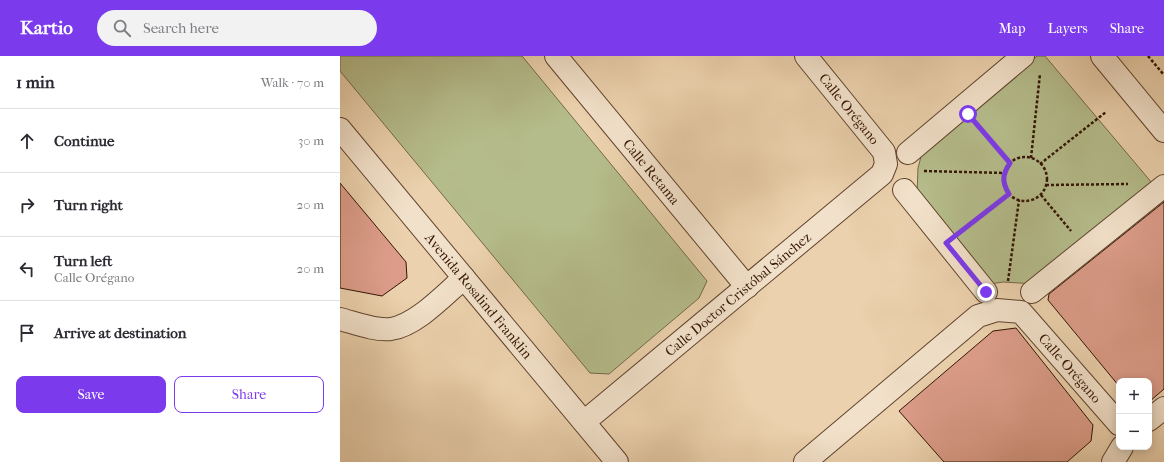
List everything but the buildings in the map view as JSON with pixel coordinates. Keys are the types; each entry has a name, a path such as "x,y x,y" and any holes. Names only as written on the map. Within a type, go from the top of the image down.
{"street":[{"name":"Calle Retama","path":"556,56 747,287"},
{"name":"Calle Orégano","path":"806,56 884,152 886,164"},
{"path":"913,162 962,108 1023,56"},
{"path":"1102,56 1164,131"},
{"name":"Avenida Rosalind Franklin","path":"340,129 618,462"},
{"name":"Calle Doctor Cristóbal Sánchez","path":"584,422 882,174 886,164"},
{"path":"1032,292 1164,186"},
{"path":"904,190 986,292"},
{"path":"340,319 367,326 391,329 411,322 464,278"},
{"name":"Calle Orégano","path":"805,462 978,316 997,310 1021,312 1116,421"},
{"path":"1152,418 1164,408"},
{"path":"1113,462 1120,450"}],"path":[{"path":"1148,56 1164,75"},
{"path":"1031,158 1040,72"},
{"path":"962,108 1010,163"},
{"path":"1040,164 1106,112"},
{"path":"1020,158 1031,158 1040,164 1046,173 1046,185 1040,195 1030,200 1019,200 1009,194 1003,184 1004,173 1010,163 1020,158"},
{"path":"913,162 1004,173"},
{"path":"1046,185 1129,184"},
{"path":"946,243 1009,194"},
{"path":"1040,195 1086,249"},
{"path":"1008,282 1019,200"}],"green space":[{"path":"340,56 522,56 707,281 699,298 609,374 590,373 340,71"},
{"path":"1037,56 1045,56 1152,183 1036,284 1003,282 990,284 917,195 918,168 922,153"}],"route":[{"path":"968,114 1010,163 1004,173 1003,184 1009,194 946,243 986,292"}]}
